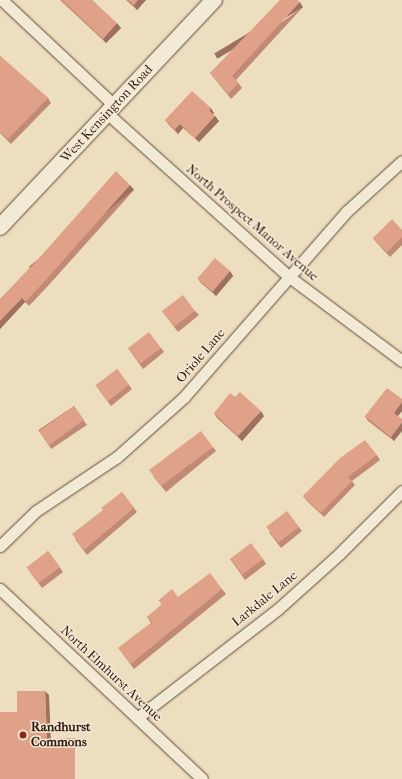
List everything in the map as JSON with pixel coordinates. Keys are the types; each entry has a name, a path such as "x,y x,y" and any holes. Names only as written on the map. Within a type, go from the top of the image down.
{"main road":[{"name":"West Kensington Road","path":"0,227 214,0"}],"street":[{"name":"North Prospect Manor Avenue","path":"2,0 111,110 288,276 402,361"},
{"name":"Oriole Lane","path":"0,546 36,511 117,457 184,398 288,276 347,211 402,162"},
{"name":"Larkdale Lane","path":"137,718 278,609 339,554 402,491"},
{"name":"North Elmhurst Avenue","path":"0,589 202,779"}],"building":[{"path":"62,0 92,0 117,23 103,39"},
{"path":"128,0 138,0 134,5"},
{"path":"280,0 297,0 300,2 232,76 239,83 228,94 210,73"},
{"path":"0,56 48,98 8,139 0,132"},
{"path":"192,91 211,108 209,110 215,116 195,138 180,124 175,129 165,120"},
{"path":"116,171 130,185 26,301 22,298 0,321 0,299 41,256"},
{"path":"392,219 402,230 402,237 387,252 373,238"},
{"path":"215,258 230,271 212,291 197,278"},
{"path":"183,295 195,311 174,327 162,311"},
{"path":"149,332 161,348 140,364 128,348"},
{"path":"117,369 129,385 107,401 95,385"},
{"path":"387,388 402,399 402,402 394,413 402,419 402,422 391,437 365,416"},
{"path":"240,392 261,411 238,436 214,413 230,393 235,397"},
{"path":"74,406 84,420 49,445 39,431"},
{"path":"201,431 213,447 161,486 149,470"},
{"path":"365,440 377,455 348,477 352,481 321,513 303,496 340,458"},
{"path":"122,492 134,508 84,550 72,534 103,510 101,508"},
{"path":"287,511 299,527 278,543 266,527"},
{"path":"251,543 263,559 242,575 230,559"},
{"path":"48,551 60,567 38,583 26,567"},
{"path":"210,573 222,589 131,664 118,648 152,622 147,617 162,604 159,600 172,589 178,597"},
{"name":"Randhurst Commons","path":"17,691 45,691 47,739 75,738 75,779 0,779 0,712 17,712"}],"place":[{"name":"Randhurst Commons","path":"23,735"}]}
